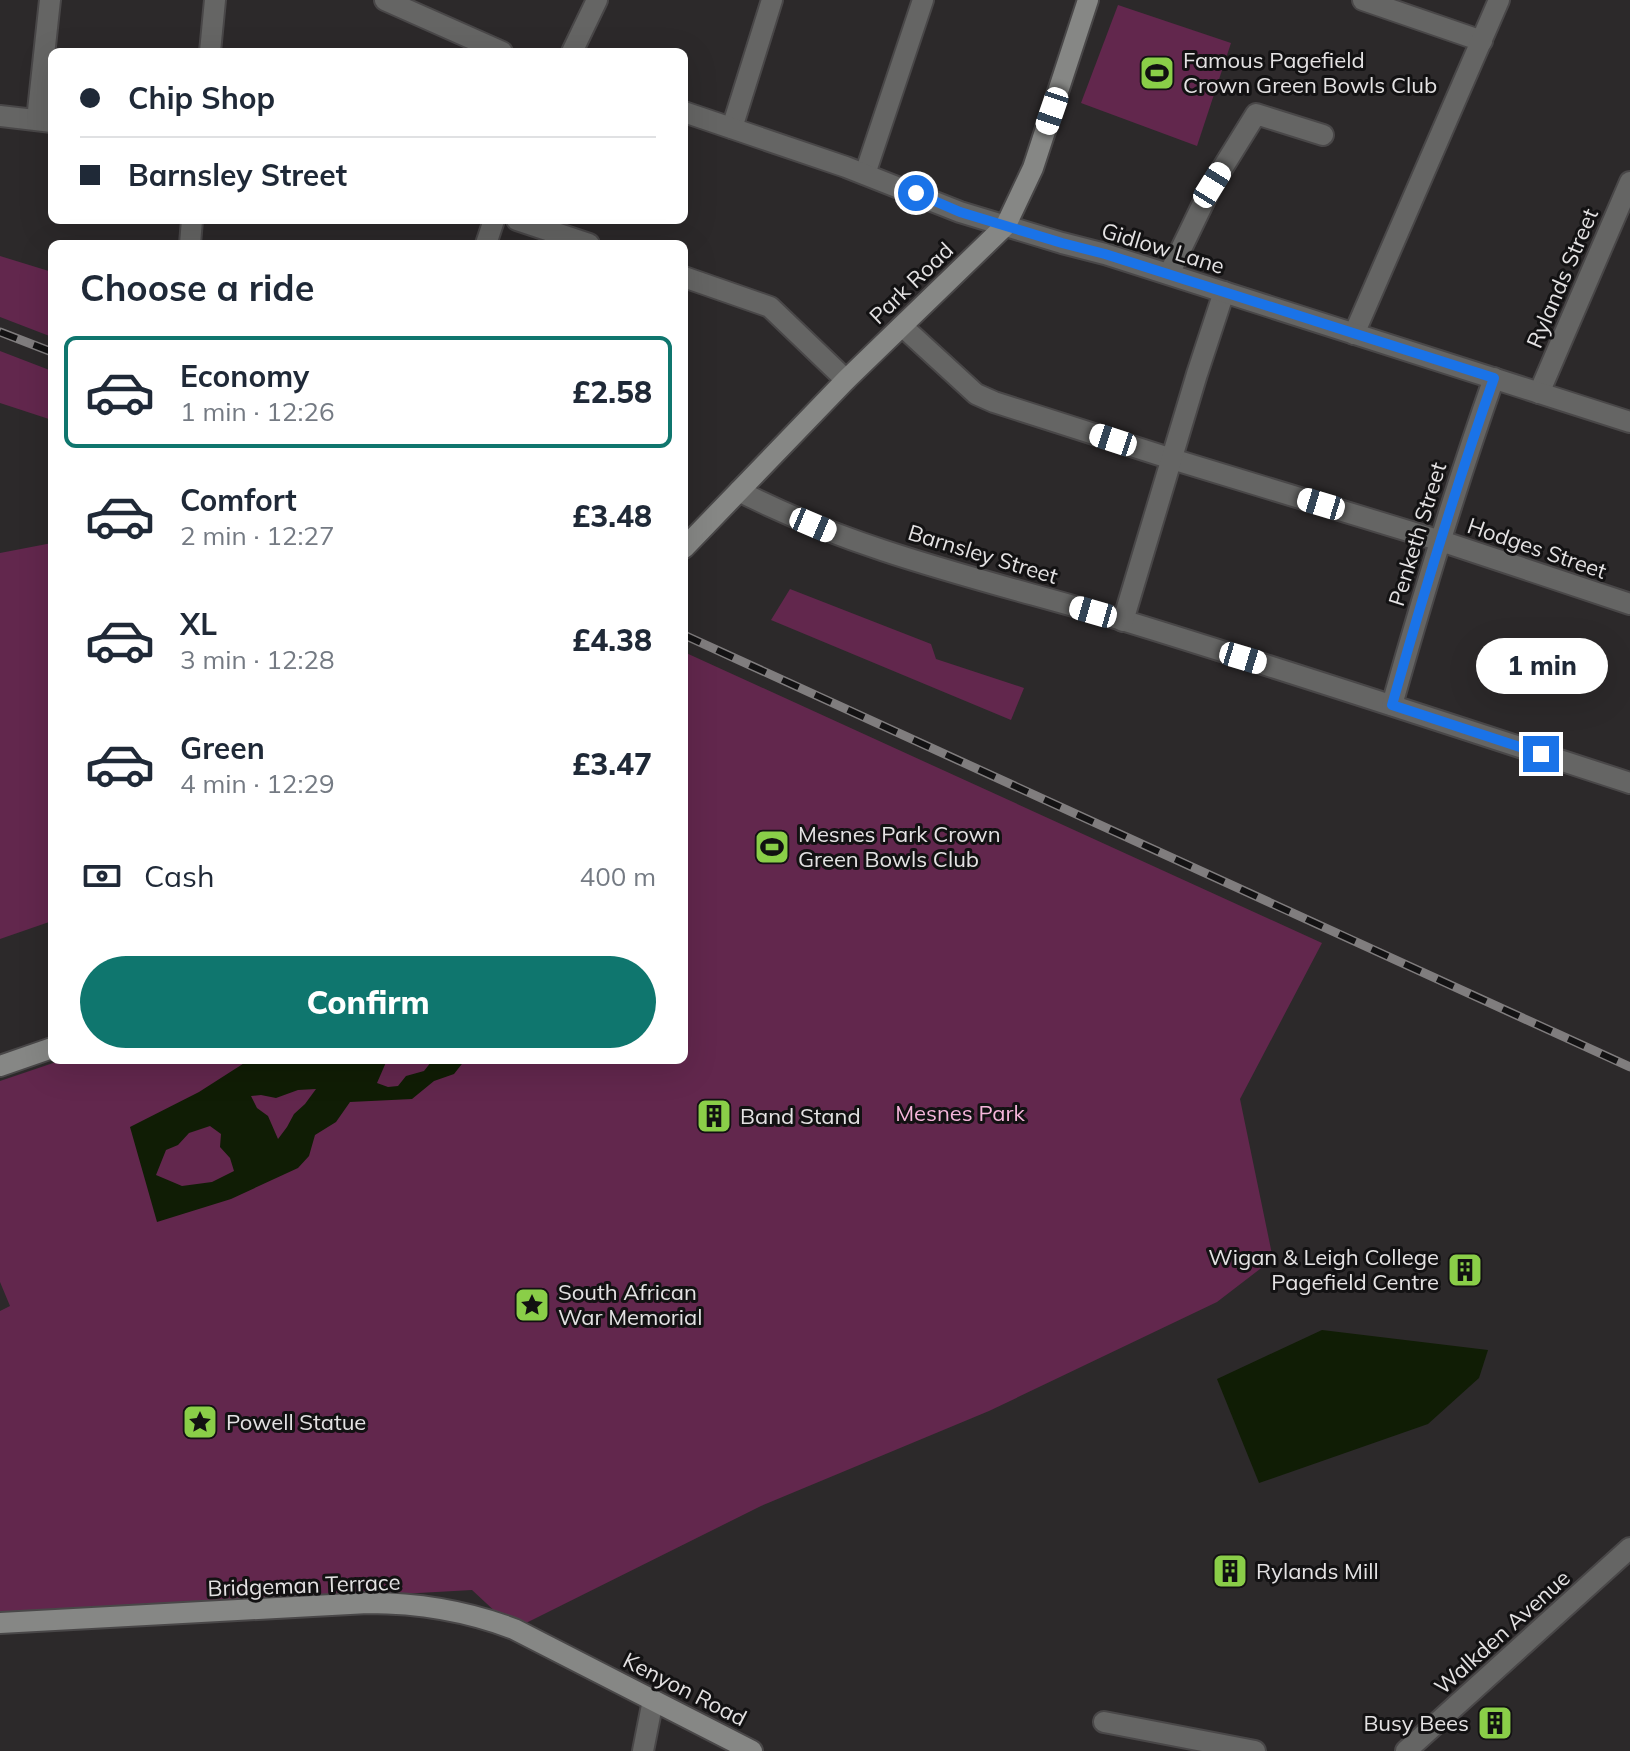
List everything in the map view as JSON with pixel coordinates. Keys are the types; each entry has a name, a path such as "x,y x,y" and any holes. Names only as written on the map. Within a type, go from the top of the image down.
{"main road":[{"name":"Park Road","path":"688,544 846,380 1006,225 1033,168 1088,0"},
{"path":"0,1066 48,1049"},
{"name":"Bridgeman Terrace","path":"0,1623 368,1603 408,1604 497,1622 597,1670"},
{"name":"Kenyon Road","path":"597,1670 752,1751"}],"street":[{"path":"0,116 44,121 50,0"},
{"path":"210,48 215,0"},
{"path":"385,0 493,48"},
{"path":"574,48 597,0"},
{"path":"732,128 772,0"},
{"path":"865,174 923,0"},
{"path":"1363,0 1482,41"},
{"path":"1354,334 1499,0"},
{"name":"Gidlow Lane","path":"688,113 865,174 960,212 1169,274 1630,422"},
{"path":"1169,274 1212,185 1256,114 1323,135"},
{"name":"Rylands Street","path":"1539,393 1630,182"},
{"path":"529,224 577,240"},
{"path":"688,278 770,307 846,380"},
{"path":"1123,621 1224,292"},
{"name":"Hodges Street","path":"902,326 976,394 994,402 1441,541 1630,604"},
{"name":"Penketh Street","path":"1392,705 1466,458 1494,378"},
{"name":"Barnsley Street","path":"739,491 838,536 1123,621 1630,783"},
{"name":"Walkden Avenue","path":"1406,1751 1630,1548"},
{"path":"643,1751 653,1700"},
{"path":"1104,1722 1255,1751"}],"green space":[{"name":"Famous Pagefield Crown Green Bowls Club","path":"1118,5 1231,43 1197,146 1081,103"},
{"path":"0,256 48,271 48,335 0,317"},
{"path":"0,351 48,369 48,419 0,403"},
{"path":"48,544 48,922 0,939 0,553"},
{"path":"790,589 931,644 936,659 1024,688 1011,720 771,620"},
{"name":"Mesnes Park","path":"688,654 1322,943 1240,1099 1273,1259 1217,1302 989,1411 761,1506 514,1629 472,1590 0,1621 0,1311 10,1306 0,1282 0,1081 50,1064 688,1064"}],"shaded area":[{"path":"243,1064 385,1064 377,1083 388,1087 398,1086 406,1076 424,1071 429,1064 462,1064 454,1074 434,1081 412,1099 350,1102 336,1122 315,1135 309,1156 298,1168 231,1199 157,1222 130,1127 199,1092","holes":["316,1089 294,1114 278,1139 268,1116 257,1108 251,1096 276,1098 298,1090","210,1126 221,1134 220,1147 230,1158 234,1171 212,1182 182,1186 156,1175 166,1150 178,1145 189,1133"]},
{"path":"1322,1330 1488,1350 1479,1378 1428,1424 1259,1483 1217,1379"}],"railway":[{"path":"0,332 48,350"},
{"path":"688,637 1630,1067"}],"place":[{"name":"Famous Pagefield Crown Green Bowls Club","path":"1157,73"},
{"name":"Mesnes Park Crown Green Bowls Club","path":"772,847"},
{"name":"Band Stand","path":"714,1116"},
{"name":"Wigan & Leigh College Pagefield Centre","path":"1465,1270"},
{"name":"South African War Memorial","path":"532,1305"},
{"name":"Powell Statue","path":"200,1422"},
{"name":"Rylands Mill","path":"1230,1571"},
{"name":"Busy Bees","path":"1495,1723"}],"route":[{"path":"916,193 960,212 1105,254 1494,378 1466,458 1392,705 1541,754"}]}
